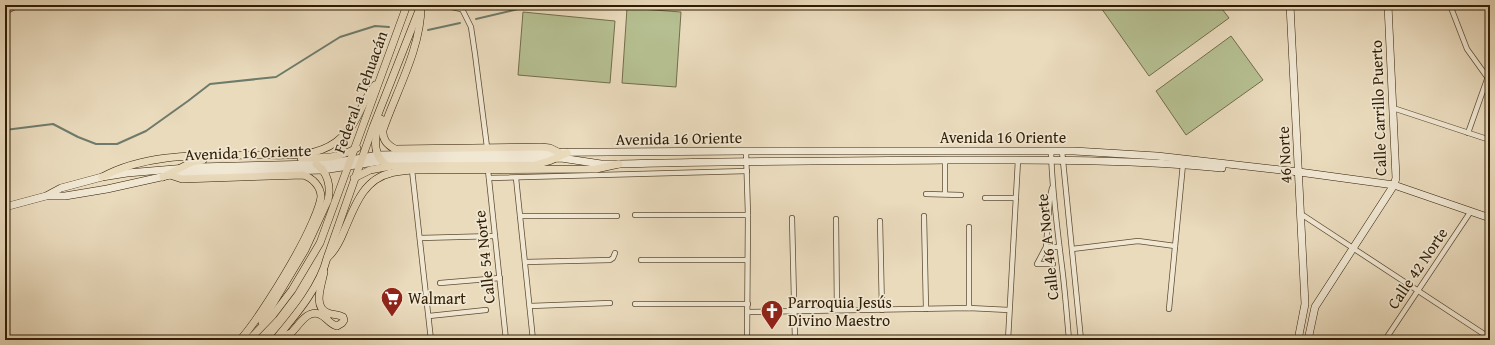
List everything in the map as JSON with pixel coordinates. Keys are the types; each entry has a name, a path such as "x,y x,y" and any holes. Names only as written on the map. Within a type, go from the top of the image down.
{"main road":[{"name":"Federal a Tehuacán","path":"258,331 292,290 320,243 406,5"},
{"name":"46 Norte","path":"1290,5 1306,304"},
{"name":"Calle Carrillo Puerto","path":"1315,307 1394,185 1396,170 1388,5"},
{"name":"Federal a Tehuacán","path":"324,270 368,139 419,7"},
{"path":"419,7 420,20 415,41 383,130 385,141 389,146 395,149 541,147 550,148 564,153"},
{"path":"403,171 387,166 380,158 375,144 378,126 407,49 419,7"},
{"path":"102,177 120,168 155,160 192,157 294,155 318,152 337,142 351,128 369,94 380,80"},
{"path":"166,176 192,162 206,160 322,159 355,149 368,139"},
{"name":"Avenida 16 Oriente","path":"46,196 65,196 107,189 166,176 204,173 323,170 349,163 380,158 486,153 1062,151 1121,153 1394,185 1490,218"},
{"path":"338,194 354,178 370,170 387,166 535,165 564,153"},
{"name":"Avenida 16 Oriente","path":"380,158 465,165"},
{"name":"Avenida 16 Oriente","path":"554,158 575,159 601,164 747,161 1183,161"},
{"name":"Avenida 16 Oriente","path":"46,196 62,188 102,177 127,173 198,167 349,163"},
{"path":"253,340 305,250 328,200 329,187 323,170 316,164"},
{"path":"327,258 332,254 340,242 357,201 367,187 375,180 385,175 403,171 465,165 488,174 596,169 619,164"},
{"path":"166,176 182,179 303,176 313,180 320,190 320,202 300,249 282,281 254,323 240,340"},
{"path":"5,207 46,196"},
{"path":"275,340 306,300 324,270"},
{"path":"275,340 291,333 305,317 312,314 318,313 331,324 337,326 342,323 344,320 343,317 339,314 329,313 324,310 318,298 324,270"},
{"path":"1298,340 1306,304 1315,307 1308,340"},
{"path":"249,340 258,331"}],"street":[{"path":"5,12 18,5"},
{"path":"443,5 460,7 471,27 487,147"},
{"path":"1450,5 1468,49 1489,79"},
{"path":"1468,133 1489,79 1490,71"},
{"path":"1393,108 1490,140"},
{"path":"746,151 748,215 747,340"},
{"name":"Calle 46 A Norte","path":"1052,151 1053,186 1069,340"},
{"name":"Calle 46 A Norte","path":"1062,151 1081,340"},
{"path":"945,160 945,194"},
{"path":"1008,340 1018,160"},
{"path":"1169,309 1183,161"},
{"path":"412,170 431,340"},
{"path":"488,174 516,178 747,171"},
{"name":"Calle 54 Norte","path":"488,174 496,236 506,340"},
{"path":"516,178 533,340"},
{"path":"1053,186 1050,197 1046,247 1037,264 1053,264"},
{"path":"926,194 961,194"},
{"path":"985,198 1016,198"},
{"name":"Calle 42 Norte","path":"1385,340 1471,211"},
{"path":"1301,214 1490,338"},
{"path":"635,215 748,215"},
{"path":"520,216 617,216"},
{"path":"924,216 926,309"},
{"path":"792,218 795,340"},
{"path":"836,218 837,310"},
{"path":"880,221 882,310"},
{"path":"969,227 969,308"},
{"path":"420,238 496,236"},
{"path":"1072,249 1138,241 1175,246"},
{"path":"1046,247 1059,247"},
{"path":"525,262 610,260 615,253"},
{"path":"641,260 747,260"},
{"path":"440,283 500,278"},
{"path":"530,306 610,303"},
{"path":"635,304 748,304"},
{"path":"748,312 969,308 1009,310"},
{"path":"429,316 486,310"}],"green space":[{"path":"1099,5 1219,5 1229,18 1149,76"},
{"path":"627,8 681,12 676,87 622,83"},
{"path":"523,12 615,21 610,83 518,75"},
{"path":"1231,36 1263,80 1186,135 1156,91"}],"waterway":[{"path":"476,19 535,5"},
{"path":"428,30 460,23"},
{"path":"5,130 53,124 78,137 96,144 117,144 146,131 210,84 276,77 340,37 375,26 389,27"}],"place":[{"name":"Walmart","path":"392,318"},
{"name":"Parroquia Jesús Divino Maestro","path":"772,330"}]}
